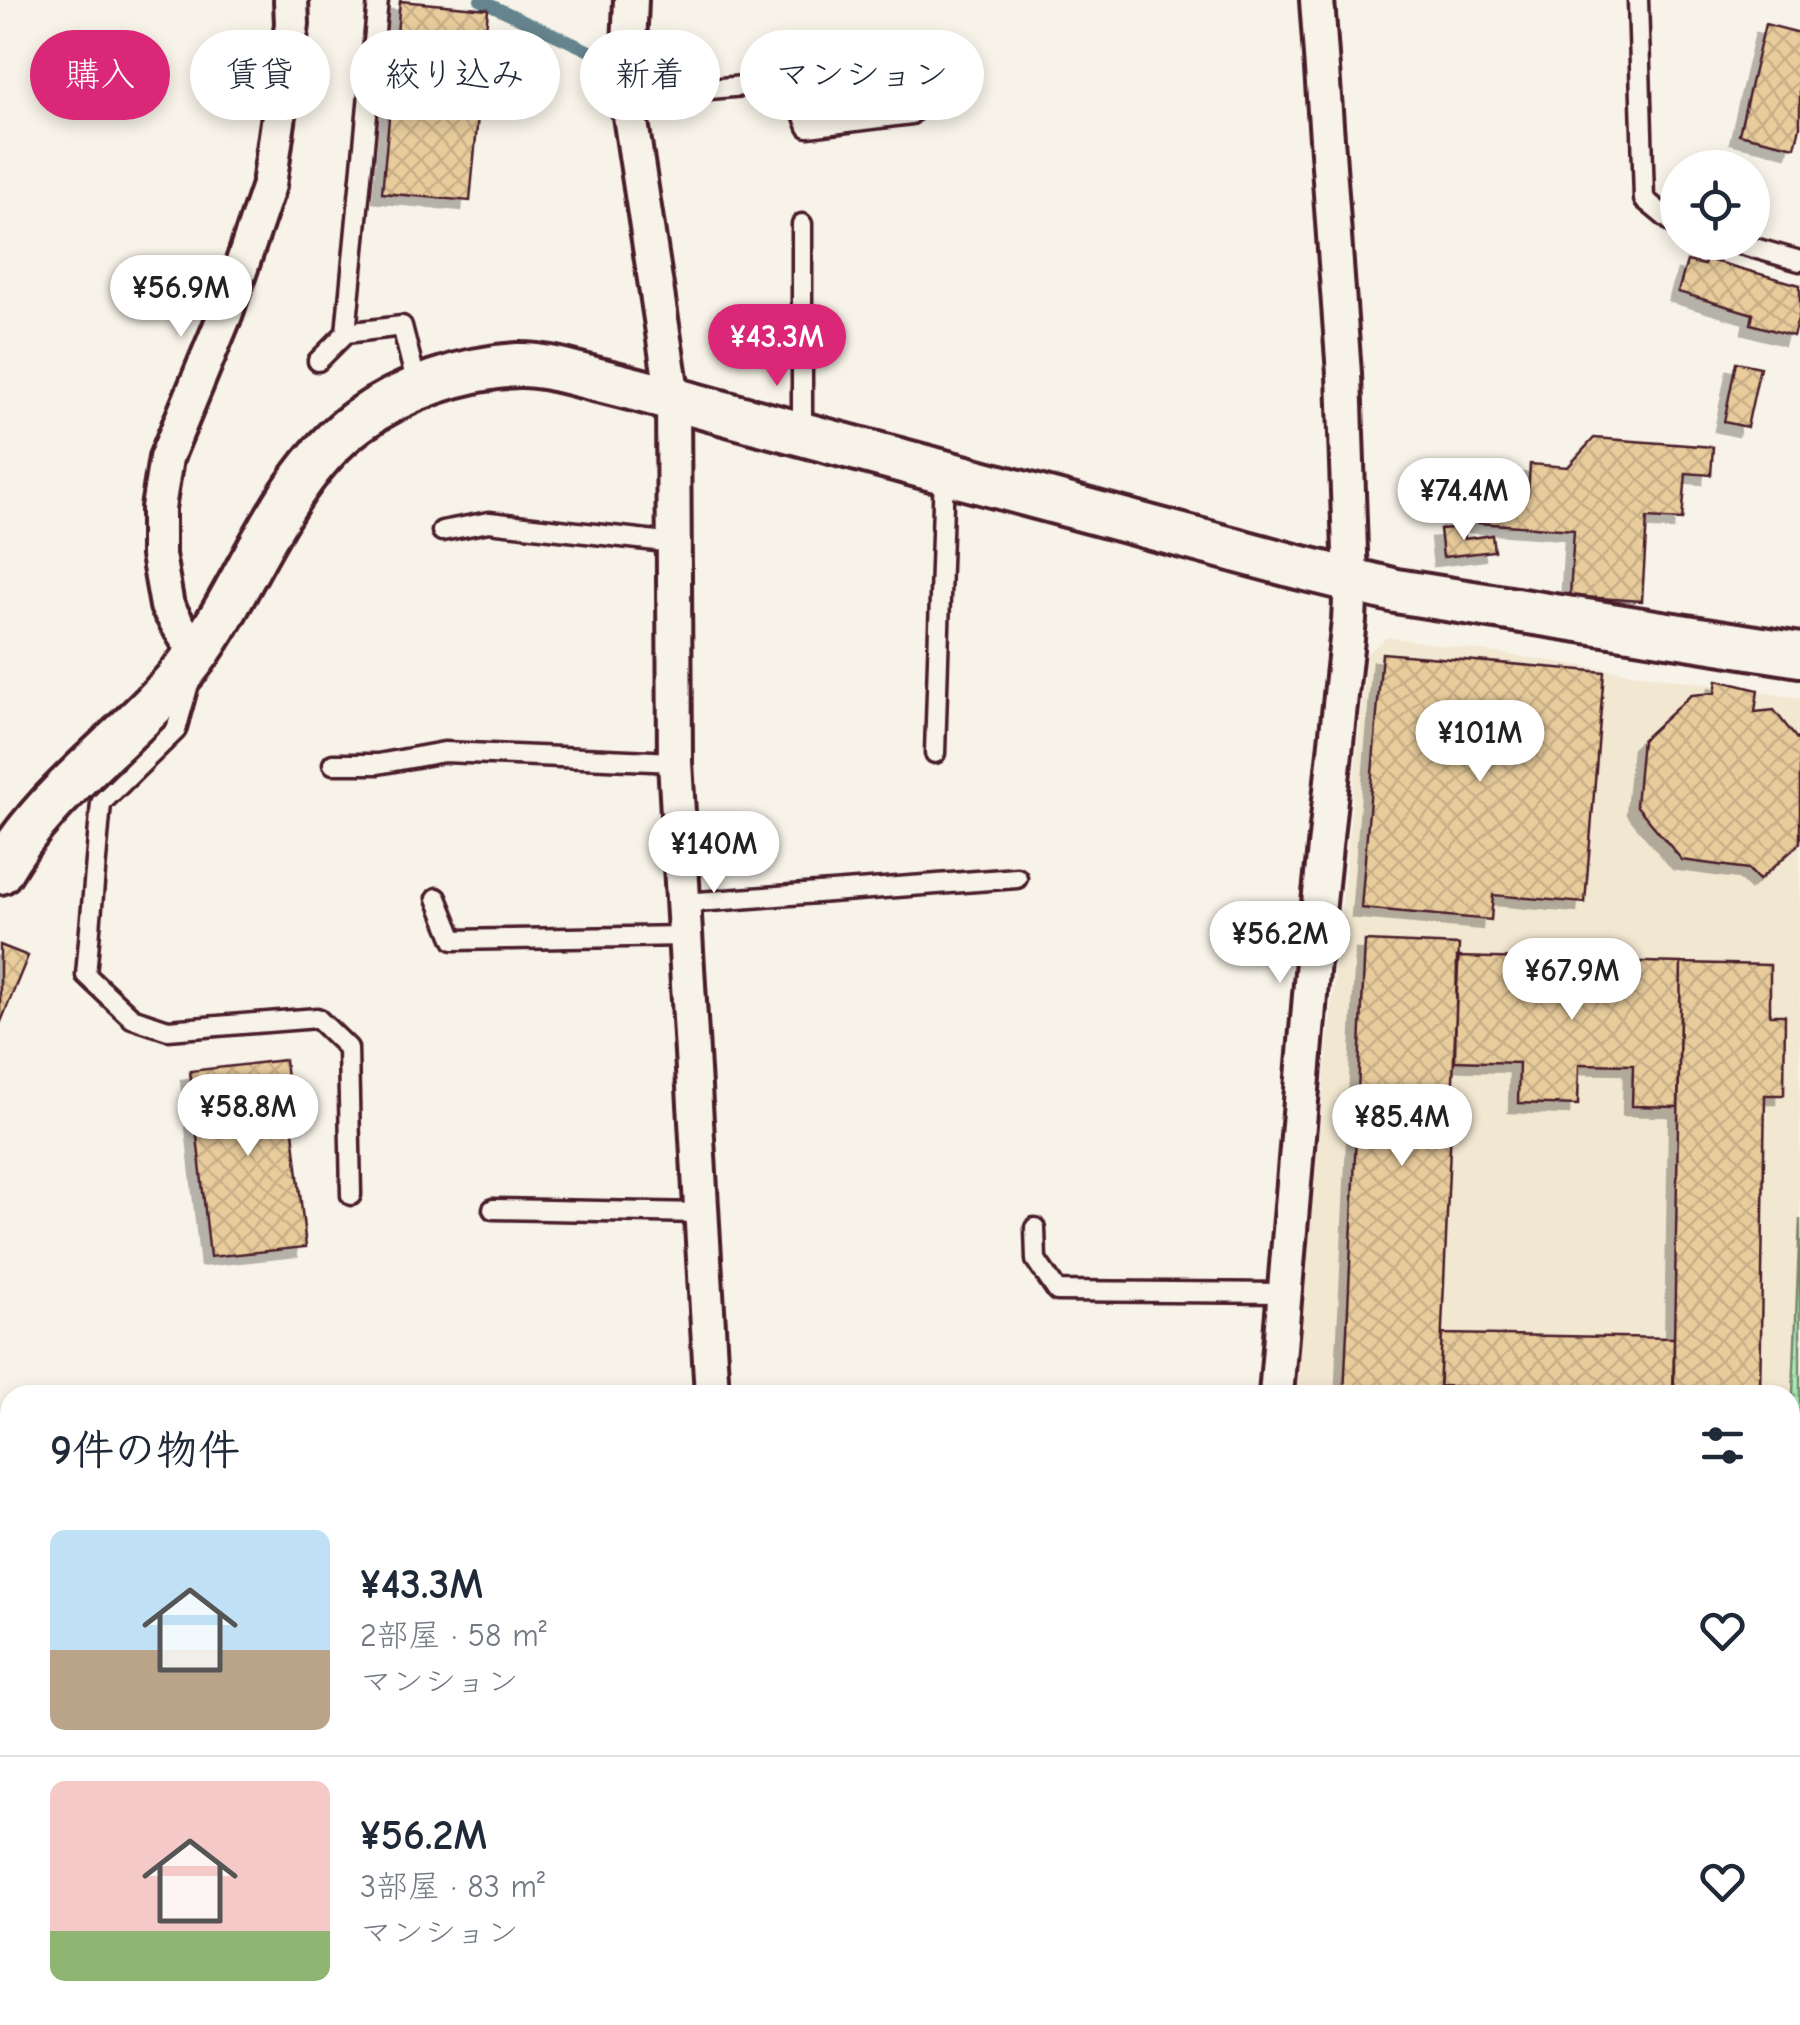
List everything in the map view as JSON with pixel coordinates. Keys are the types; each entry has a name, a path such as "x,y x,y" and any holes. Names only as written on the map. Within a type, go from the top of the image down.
{"street":[{"path":"196,655 168,606 158,555 158,508 166,458 225,315 269,185 292,0"},
{"path":"630,30 631,0"},
{"path":"1277,1385 1313,960 1351,580 1344,374 1316,0"},
{"path":"631,120 674,398 676,762 711,1385"},
{"path":"0,872 66,788 158,702 196,655 282,510 318,458 356,423 388,402 461,373 521,365 674,398 1351,580 1415,594 1800,655"}],"lane":[{"path":"346,333 378,0"},
{"path":"1638,0 1644,199 1660,212"},
{"path":"805,120 808,127 863,120"},
{"path":"802,224 802,434"},
{"path":"1770,252 1800,260"},
{"path":"318,361 346,333 402,326 418,390"},
{"path":"935,753 944,472"},
{"path":"442,531 489,522 674,543"},
{"path":"196,655 176,730 101,804 86,974 132,1018 168,1030 318,1018 348,1048 351,1195"},
{"path":"334,764 378,764 444,752 676,762"},
{"path":"684,903 1017,878"},
{"path":"437,898 454,940 685,936"},
{"path":"493,1209 701,1213"},
{"path":"1036,1228 1036,1260 1057,1291 1286,1293"}],"shaded area":[{"path":"1387,637 1800,698 1800,1385 1294,1385 1367,653"}],"green space":[{"path":"1800,1219 1800,1385 1793,1385"}],"building":[{"path":"400,1 488,9 486,30 397,30"},
{"path":"1765,24 1800,33 1800,127 1795,147 1739,134"},
{"path":"389,120 478,120 470,201 382,193"},
{"path":"1710,260 1800,285 1800,312 1793,336 1751,324 1753,314 1678,292 1687,261 1704,265"},
{"path":"1736,362 1760,367 1747,427 1724,422"},
{"path":"1594,438 1713,447 1711,475 1686,473 1682,520 1647,518 1642,601 1570,596 1574,530 1478,523 1480,493 1528,495 1530,464 1568,467"},
{"path":"1463,527 1464,539 1492,535 1494,551 1443,557 1440,529"},
{"path":"1382,653 1604,672 1585,903 1493,895 1491,920 1361,908"},
{"path":"1717,680 1758,690 1755,712 1774,710 1800,743 1800,843 1759,880 1748,869 1682,860 1636,805 1642,740 1691,695 1715,693"},
{"path":"1365,941 1459,945 1439,1385 1344,1385"},
{"path":"0,945 28,956 0,1024"},
{"path":"1457,957 1681,963 1678,1107 1632,1106 1633,1065 1579,1064 1578,1105 1518,1103 1519,1063 1455,1061"},
{"path":"1681,963 1770,965 1770,1015 1785,1015 1784,1095 1765,1095 1760,1385 1673,1385"},
{"path":"285,1060 306,1247 210,1257 190,1071"},
{"path":"1442,1334 1674,1338 1674,1385 1439,1385"}],"waterway":[{"path":"480,0 580,47"}]}
